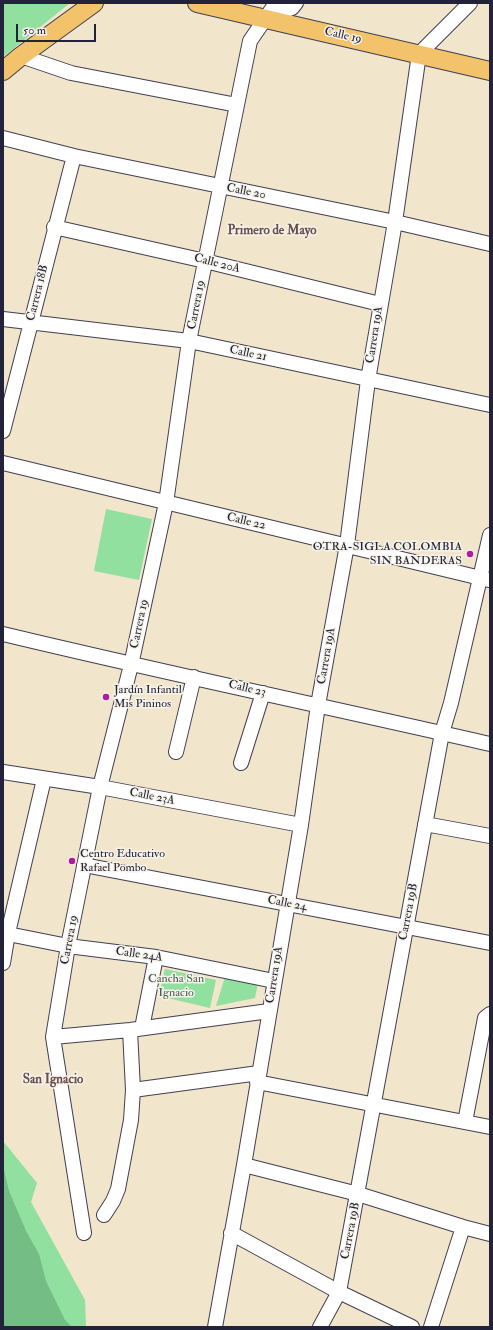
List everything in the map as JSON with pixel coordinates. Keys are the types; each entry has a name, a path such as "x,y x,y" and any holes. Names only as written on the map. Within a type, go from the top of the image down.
{"main road":[{"path":"3,71 21,56 94,3"},
{"name":"Calle 19","path":"197,3 490,71"}],"street":[{"name":"Carrera 19","path":"84,1233 53,1038 68,946 100,787 131,665 166,503 189,342 250,41 276,3"},
{"path":"265,18 292,8 296,3"},
{"path":"419,54 470,3"},
{"name":"Carrera 19A","path":"215,1327 244,1164 286,904 301,825 318,705 347,545 368,380 380,304 396,222 419,54"},
{"path":"21,56 71,73 237,105"},
{"name":"Calle 20","path":"3,138 74,156 396,222 490,244"},
{"name":"Carrera 18B","path":"3,431 32,321 54,227 74,156"},
{"name":"Calle 20A","path":"54,227 206,261 380,304"},
{"name":"Calle 21","path":"3,318 189,342 490,405"},
{"name":"Calle 22","path":"3,463 486,579"},
{"name":"Carrera 19B","path":"320,1327 339,1292 442,733 486,579 490,535"},
{"name":"Calle 23","path":"3,634 131,665 194,677 490,744"},
{"path":"176,752 194,677"},
{"path":"241,763 263,693"},
{"name":"Calle 23A","path":"3,772 100,787 301,825"},
{"path":"3,963 6,933 44,779"},
{"path":"425,824 490,836"},
{"name":"Calle 24","path":"84,865 490,943"},
{"name":"Calle 24A","path":"6,933 68,946 156,957 274,981"},
{"path":"104,1215 113,1201 118,1189 131,1120 136,1029 156,957"},
{"path":"53,1038 136,1029 269,1011"},
{"path":"465,1122 486,1018 490,1014"},
{"path":"133,1090 258,1078 374,1106 490,1127"},
{"path":"244,1164 358,1194 490,1234"},
{"path":"431,1327 463,1227"},
{"path":"231,1233 339,1292 412,1327"}],"green space":[{"path":"3,3 70,3 3,57"},
{"path":"106,509 152,519 139,580 94,571"},
{"name":"Cancha San Ignacio","path":"165,969 216,980 210,1008 159,996"},
{"path":"225,977 258,983 255,998 216,1006"},
{"path":"3,1141 37,1183 31,1202 85,1300 86,1327 3,1327"},
{"path":"3,1166 9,1191 26,1231 39,1254 46,1281 65,1320 72,1327 3,1327"}],"place":[{"name":"OTRA-SIGLA COLOMBIA SIN BANDERAS","path":"470,554"},
{"name":"Jardín Infantil Mis Pininos","path":"106,697"},
{"name":"Centro Educativo Rafael Pombo","path":"72,861"}],"district":[{"name":"Primero de Mayo","path":"272,231"},
{"name":"San Ignacio","path":"53,1080"}]}
